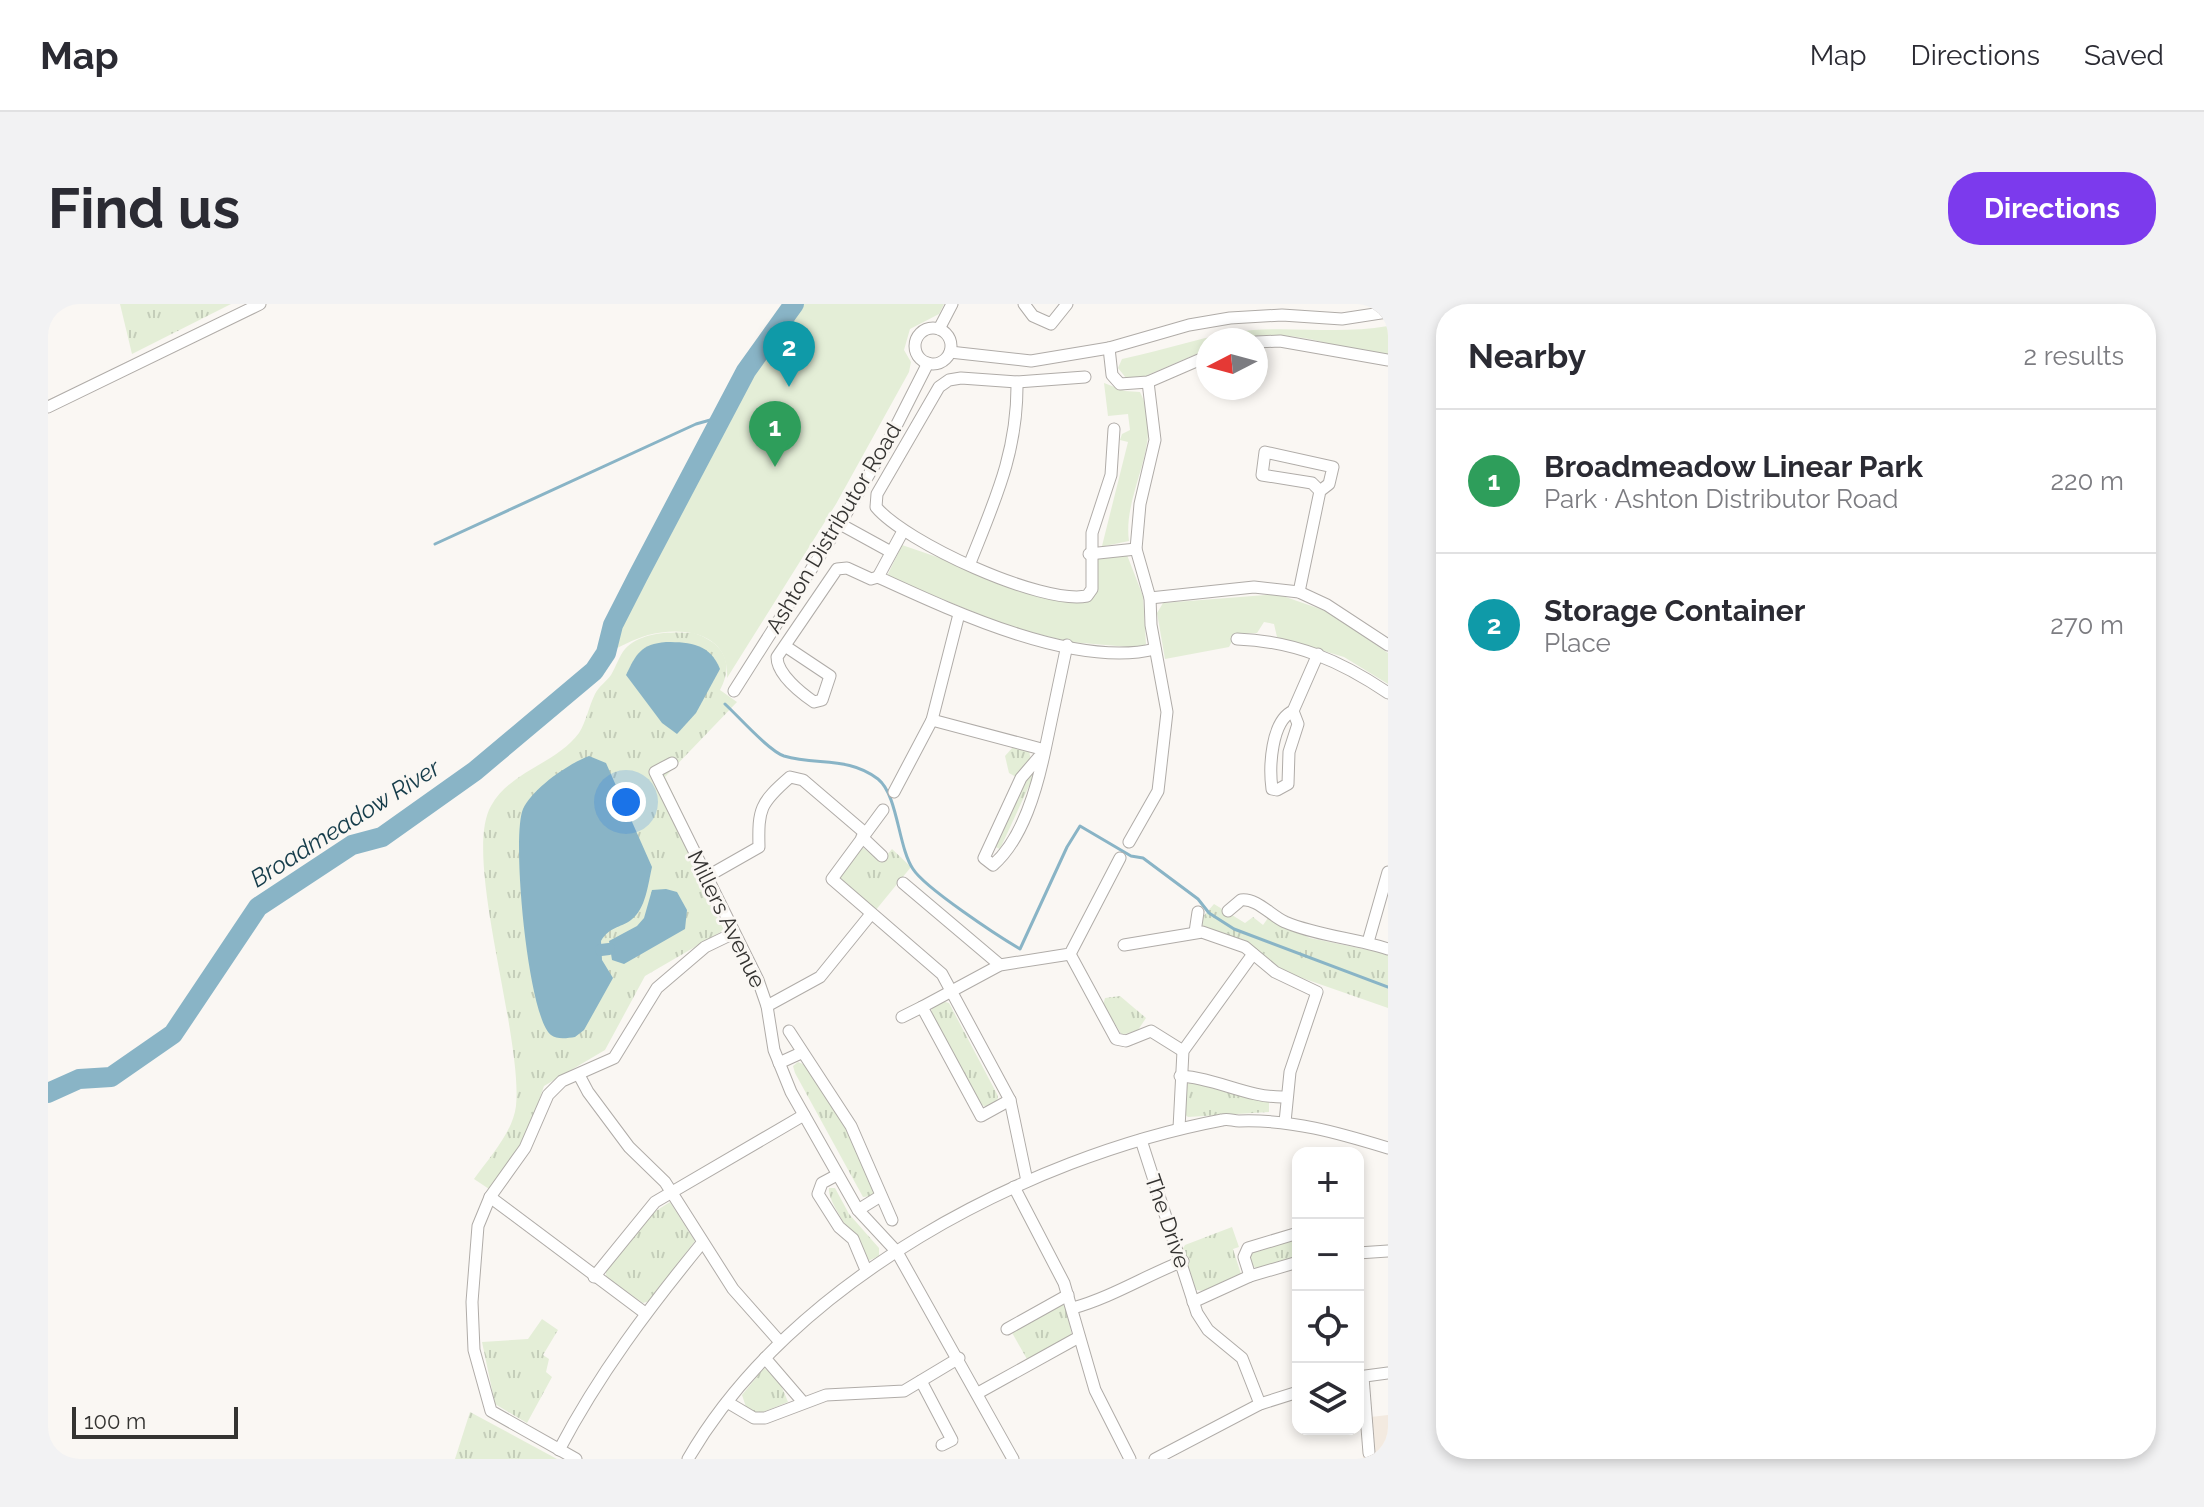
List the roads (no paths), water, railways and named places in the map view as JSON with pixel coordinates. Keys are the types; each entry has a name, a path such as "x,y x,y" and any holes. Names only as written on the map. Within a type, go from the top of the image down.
{"street":[{"path":"48,407 260,304"},
{"path":"939,329 952,304"},
{"path":"1024,304 1033,316 1051,324 1067,304"},
{"path":"950,352 1031,361 1109,348 1189,325 1282,310 1342,319 1388,312"},
{"path":"928,329 939,329 950,341 950,352 938,363 928,363 918,356 916,340 928,329"},
{"path":"1268,342 1388,360"},
{"path":"1109,348 1112,375 1120,384 1148,382 1196,361"},
{"name":"Ashton Distributor Road","path":"734,691 840,524 889,440 928,363"},
{"path":"1085,377 1017,382 949,380 939,387 875,502 880,512 898,523 903,531 933,549 1020,586 1062,597 1082,597 1092,589 1089,554 1095,519 1111,475 1114,429"},
{"path":"970,563 1006,469 1018,424 1017,382"},
{"path":"1129,842 1153,804 1164,764 1167,712 1165,683 1155,649 1150,598 1136,549 1140,504 1155,440 1148,382"},
{"path":"1299,592 1320,491 1329,484 1333,467 1265,452 1262,475 1312,483 1320,491"},
{"path":"840,524 891,552"},
{"path":"878,577 903,531"},
{"path":"1089,554 1136,549"},
{"path":"785,646 830,676 822,700 809,699 779,669 777,657 837,569 847,568 871,579 878,577 959,614 1067,645 1139,653 1155,649"},
{"path":"1150,598 1254,587 1299,592 1327,605 1388,645"},
{"path":"894,792 932,720 959,614"},
{"path":"1267,640 1269,626"},
{"path":"1237,639 1267,640 1318,654 1355,670 1388,693"},
{"path":"1045,750 1021,778 989,844 984,858 993,865 1006,854 1038,786 1067,645"},
{"path":"1293,711 1298,724 1289,752 1288,784 1277,790 1272,789 1270,777 1278,726 1284,716 1293,711 1318,654"},
{"path":"932,720 1045,750"},
{"name":"Millers Avenue","path":"672,763 655,772 708,876 767,1006 779,1063 804,1115 858,1210 897,1252 1013,1459"},
{"path":"708,876 759,847 757,816 762,804 790,777 803,780 882,856"},
{"path":"883,810 832,879 938,970 952,991 1010,1100 1027,1181"},
{"path":"1070,954 1120,858"},
{"path":"1368,942 1388,872"},
{"path":"903,883 1000,965"},
{"path":"1228,911 1241,900 1249,900 1281,920 1305,930 1388,949"},
{"path":"1195,932 1198,912"},
{"path":"767,1006 820,977 871,914"},
{"path":"1124,945 1195,932 1231,940 1275,972 1317,992 1285,1097 1285,1122"},
{"path":"576,1459 491,1411 487,1404 484,1376 472,1342 472,1286 478,1226 490,1197 525,1148 548,1095 562,1081 614,1058 657,988 705,947 734,933"},
{"path":"902,1017 1000,965 1070,954"},
{"path":"1070,954 1116,1039 1126,1041 1151,1031 1183,1051"},
{"path":"1179,1128 1183,1051 1253,954"},
{"path":"922,1007 981,1116 1010,1100"},
{"path":"789,1031 851,1126 879,1197 892,1220"},
{"path":"779,1063 801,1053"},
{"path":"579,1075 629,1147 672,1192 733,1289 780,1342"},
{"path":"1180,1076 1212,1080 1245,1094 1285,1097"},
{"path":"594,1277 646,1210 804,1115"},
{"path":"688,1459 727,1402 780,1342 866,1270 1027,1181 1179,1128 1227,1119 1285,1122 1388,1148"},
{"name":"The Drive","path":"1141,1140 1183,1261 1193,1302 1208,1330 1242,1358 1260,1404"},
{"path":"837,1175 822,1183 818,1194 839,1227 853,1239 866,1270"},
{"path":"1014,1187 1068,1295 1100,1401 1130,1459"},
{"path":"490,1197 645,1313"},
{"path":"858,1210 879,1197"},
{"path":"1250,1276 1244,1257 1248,1248 1292,1235"},
{"path":"559,1450 592,1388 645,1313 702,1243"},
{"path":"1364,1253 1388,1251"},
{"path":"1073,1308 1110,1297 1126,1285 1183,1261"},
{"path":"1193,1302 1250,1276 1292,1264"},
{"path":"1007,1329 1068,1295"},
{"path":"978,1393 1079,1337"},
{"path":"765,1358 802,1401"},
{"path":"727,1402 754,1418 765,1418 802,1401 844,1393 894,1393 959,1358"},
{"path":"1364,1377 1388,1373"},
{"path":"921,1381 952,1440 942,1445"},
{"path":"1160,1458 1260,1404 1292,1394"},
{"path":"1364,1406 1369,1453"}],"water":[{"path":"666,642 705,649 720,669 696,713 677,734 662,723 626,675 640,651"},
{"path":"589,756 606,763 652,867 646,896 636,915 611,930 601,941 602,960 613,978 584,1030 575,1037 559,1038 551,1035 543,1022 535,996 524,926 520,826 523,809 535,793 562,771"},
{"path":"652,890 677,892 687,910 685,929 624,964 612,960 609,941 637,926 644,918"}],"waterway":[{"name":"Broadmeadow River","path":"48,1093 79,1079 111,1077 173,1034 258,907 352,845 382,837 475,771 594,671 606,653 613,625 746,371 794,304"},
{"path":"435,544 696,424 721,417"},
{"path":"725,704 762,741 784,756 844,764 878,779 890,797 913,869 946,899 1020,949 1067,847 1080,826 1131,856 1143,858 1198,899 1209,913 1234,929 1388,987"},
{"path":"601,950 609,949"}],"place":[{"name":"Storage Container","path":"789,387"},
{"name":"Broadmeadow Linear Park","path":"775,467"}]}
